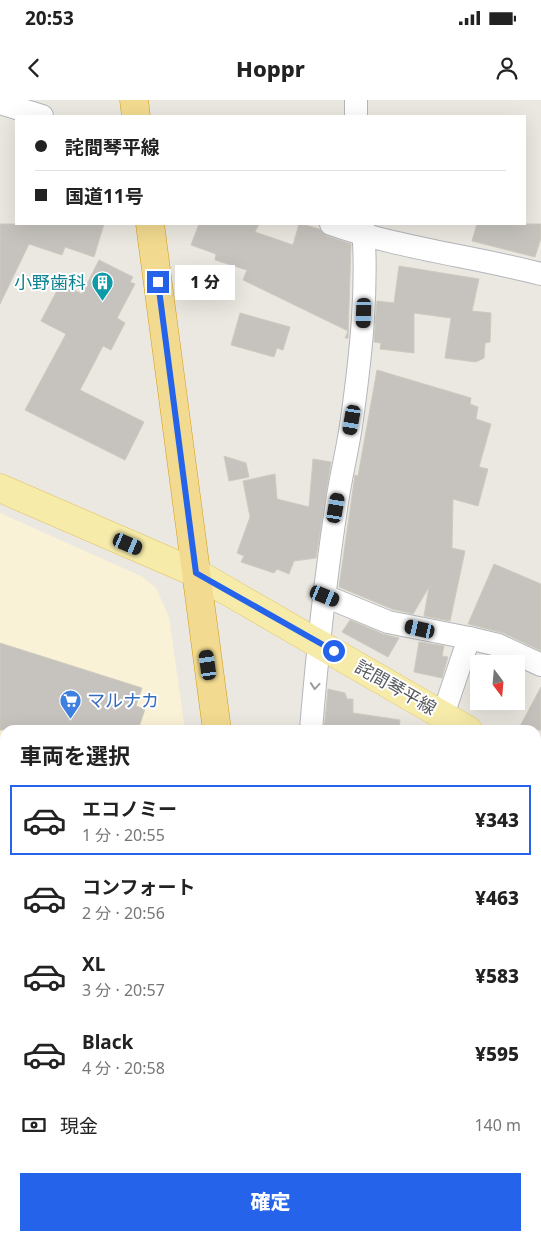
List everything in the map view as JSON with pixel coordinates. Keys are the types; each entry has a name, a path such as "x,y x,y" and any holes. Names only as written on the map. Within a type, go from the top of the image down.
{"highway":[{"path":"134,100 136,115"},
{"path":"150,225 216,725"}],"main road":[{"name":"詫間琴平線","path":"0,488 196,573 460,725"}],"street":[{"path":"356,100 356,115"},
{"path":"0,103 39,115"},
{"path":"336,225 541,274"},
{"path":"311,725 318,642 363,330 366,246 363,230"},
{"path":"325,596 388,622 498,645 541,665"},
{"path":"443,715 469,638"}],"shaded area":[{"path":"0,513 143,577 156,588 169,617 184,725 0,725"}],"building":[{"path":"0,224 104,225 94,257 65,247 62,255 29,244 0,304"},
{"path":"541,224 541,238 535,257 472,241 477,225"},
{"path":"199,225 258,225 255,232 293,245 299,225 305,225 319,229 327,236 351,244 348,338 345,338 348,331 243,280 247,270 215,260 216,254 191,245"},
{"path":"99,260 133,277 130,282 135,284 117,318 125,323 111,350 103,346 80,390 144,422 125,460 25,410 66,334 41,321 61,283 82,294"},
{"path":"399,266 479,279 472,311 491,313 490,342 485,343 484,358 476,362 445,358 451,318 414,313 414,353 380,349 381,343 374,342 377,301 394,303"},
{"path":"240,313 290,327 283,350 277,348 274,357 231,345"},
{"path":"377,370 471,398 470,404 478,407 476,419 491,424 479,467 488,469 478,506 453,499 452,548 465,551 450,621 424,616 429,587 413,614 392,609 339,587 355,475 358,476"},
{"path":"224,456 246,463 249,477 229,481"},
{"path":"313,459 331,462 316,558 294,561 289,574 277,569 274,573 241,562 244,556 237,553 250,517 243,481 275,474 277,499 309,507"},
{"path":"494,564 541,584 541,651 503,633 468,624"},
{"path":"350,620 383,634 399,638 388,657 342,632"},
{"path":"419,642 444,646 442,656 448,657 442,678 414,672"},
{"name":"マルナカ","path":"0,643 142,688 136,706 145,709 140,725 0,725"},
{"path":"541,687 541,725 521,725"},
{"path":"328,689 345,693 347,699 353,699 353,713 400,720 400,725 324,725"}],"place":[{"name":"小野歯科","path":"102,301"},
{"name":"マルナカ","path":"71,719"}],"route":[{"path":"158,282 196,573 334,651"}]}
